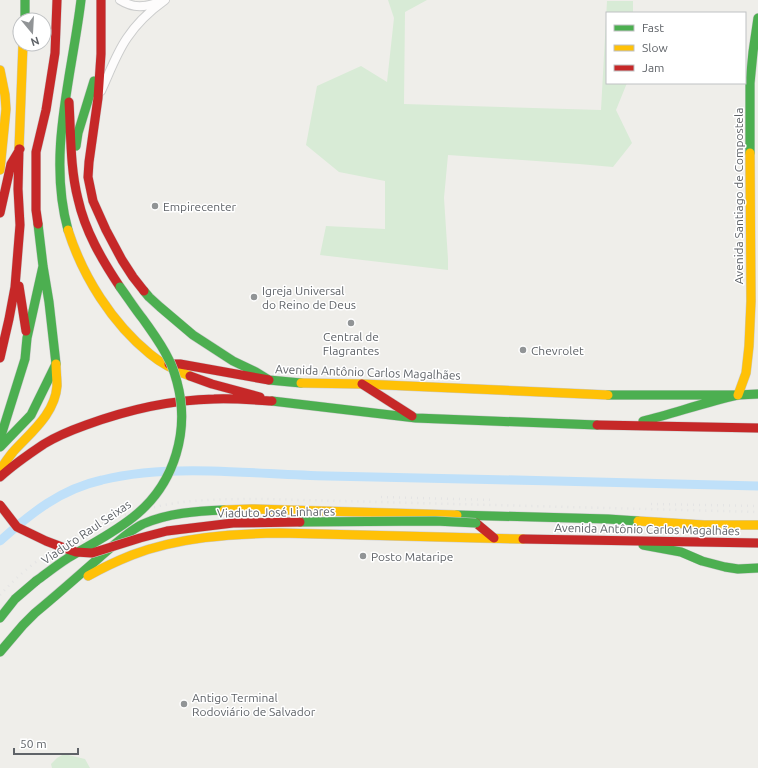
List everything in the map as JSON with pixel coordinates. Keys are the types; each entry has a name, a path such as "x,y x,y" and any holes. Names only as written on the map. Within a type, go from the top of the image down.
{"main road":[{"path":"24,12 25,0"},
{"path":"0,470 12,453 36,428 49,410 55,396 57,386 49,302 42,266 36,210 36,152 46,110 55,53 57,0"},
{"path":"81,0 67,83 60,157 62,205 74,249 92,284 112,314 128,334 148,353 165,365 180,372 272,401"},
{"name":"Avenida Antônio Carlos Magalhães","path":"101,0 101,54 98,98 88,176 90,190 98,213 122,260 149,297 193,335 233,361 269,380 300,383 362,384 619,395 757,394"},
{"name":"Avenida Santiago de Compostela","path":"738,395 746,373 749,346 751,300 750,83 758,18"},
{"path":"0,358 15,287 20,225 18,189 23,52"},
{"path":"73,165 78,133 101,54"},
{"path":"0,70 6,109 0,170"},
{"path":"67,83 73,165"},
{"path":"0,213 11,164 20,149"},
{"name":"Viaduto Raul Seixas","path":"0,618 15,599 36,581 69,558 110,533 148,503 166,478 178,448 181,433 181,401 170,360 104,264 97,250 86,225 75,186 73,165"},
{"path":"0,439 24,359 42,266"},
{"path":"16,272 27,338"},
{"path":"0,447 31,415 56,364"},
{"path":"165,365 180,364 269,380"},
{"name":"Avenida Santiago de Compostela","path":"746,373 751,388 757,394"},
{"path":"362,384 416,418"},
{"path":"621,426 738,395"},
{"path":"0,477 19,462 55,438 110,416 133,410 186,401 215,399 272,401 416,418 621,426 758,428"},
{"name":"Viaduto José Linhares","path":"0,505 17,526 46,541 67,549 76,552 92,553 167,531 233,523 436,521 476,523 502,516"},
{"name":"Avenida Antônio Carlos Magalhães","path":"0,652 35,613 122,538 142,525 188,512 245,509 502,516 704,525 758,525"},
{"path":"476,523 494,538"},
{"name":"Avenida Antônio Carlos Magalhães","path":"47,603 111,563 175,542 221,535 280,533 620,541 674,540 758,543"},
{"path":"620,541 677,551 718,566 740,569 758,568"}],"street":[{"path":"120,0 132,6 142,6 151,5 164,0"},
{"path":"98,98 118,53 126,39 135,26 164,0"}],"green space":[{"path":"388,0 427,0 405,12 404,104 601,110 606,19 606,84 627,84 616,110 632,143 613,167 448,155 444,198 448,270 320,255 326,226 385,229 385,181 339,172 306,145 317,86 361,66 387,82 394,18"},
{"path":"607,1 633,1 633,12 606,12"},
{"path":"64,754 85,759 90,768 52,768 51,764"}],"waterway":[{"path":"0,541 47,503 73,489 116,477 156,472 211,471 328,476 758,486"}],"railway":[{"path":"381,497 495,500"},
{"path":"0,595 19,576 39,560 60,545 83,532 132,513 157,506 183,502 265,499 758,512"},
{"path":"651,504 758,506"}],"traffic: fast":[{"path":"25,0 25,12"},
{"path":"68,230 62,201 60,173 61,144 67,86 81,0"},
{"path":"750,153 750,83 758,18"},
{"path":"76,146 78,133 94,81"},
{"path":"0,447 31,415 56,364 38,224"},
{"path":"0,439 25,359 27,338 43,266"},
{"path":"36,581 137,514 161,487 170,471 176,454 182,418 181,400 174,371 160,344 120,287"},
{"path":"144,291 160,307 193,335 233,361 269,380 301,383"},
{"path":"608,395 758,394"},
{"path":"643,421 738,395"},
{"path":"272,401 416,418 597,425"},
{"path":"0,652 35,613 120,539 137,527 153,520 172,515 224,510"},
{"path":"457,515 638,521"},
{"path":"300,522 435,521 476,523"},
{"path":"643,545 681,552 702,561 725,567 738,569 758,568"},
{"path":"0,618 15,599 36,581"}],"traffic: slow":[{"path":"19,149 23,52"},
{"path":"0,70 6,109 0,170"},
{"path":"738,395 746,373 749,346 751,301 750,153"},
{"path":"68,230 82,265 100,298 111,314 136,342 155,358 169,367 190,376"},
{"path":"0,470 13,452 41,422 52,405 57,386 56,364"},
{"path":"301,383 362,384 608,395"},
{"path":"224,510 252,509 457,515"},
{"path":"638,521 704,525 758,525"},
{"path":"280,533 523,539"},
{"path":"88,576 132,555 168,544 186,540 242,534 280,533"}],"traffic: jam":[{"path":"38,224 36,210 36,152 46,110 55,53 57,0"},
{"path":"101,0 101,54 98,98 88,177 93,201 106,230 122,260 144,291"},
{"path":"69,102 71,151 75,187 81,211 95,245 120,287"},
{"path":"0,358 15,287 20,225 18,189 19,149"},
{"path":"0,213 11,164 20,149"},
{"path":"19,286 26,331"},
{"path":"169,364 180,364 269,380"},
{"path":"190,376 212,384 260,397"},
{"path":"362,384 412,416"},
{"path":"0,477 10,468 54,438 81,427 133,410 181,401 228,399 272,401"},
{"path":"597,425 758,428"},
{"path":"0,505 17,527 67,549 76,552 92,553 167,531 233,523 300,522"},
{"path":"476,523 494,538"},
{"path":"523,539 758,543"}],"place":[{"name":"Empirecenter","path":"155,206"},
{"name":"Igreja Universal do Reino de Deus","path":"254,297"},
{"name":"Central de Flagrantes","path":"351,323"},
{"name":"Chevrolet","path":"523,350"},
{"name":"Posto Mataripe","path":"363,556"},
{"name":"Antigo Terminal Rodoviário de Salvador","path":"184,704"}]}
